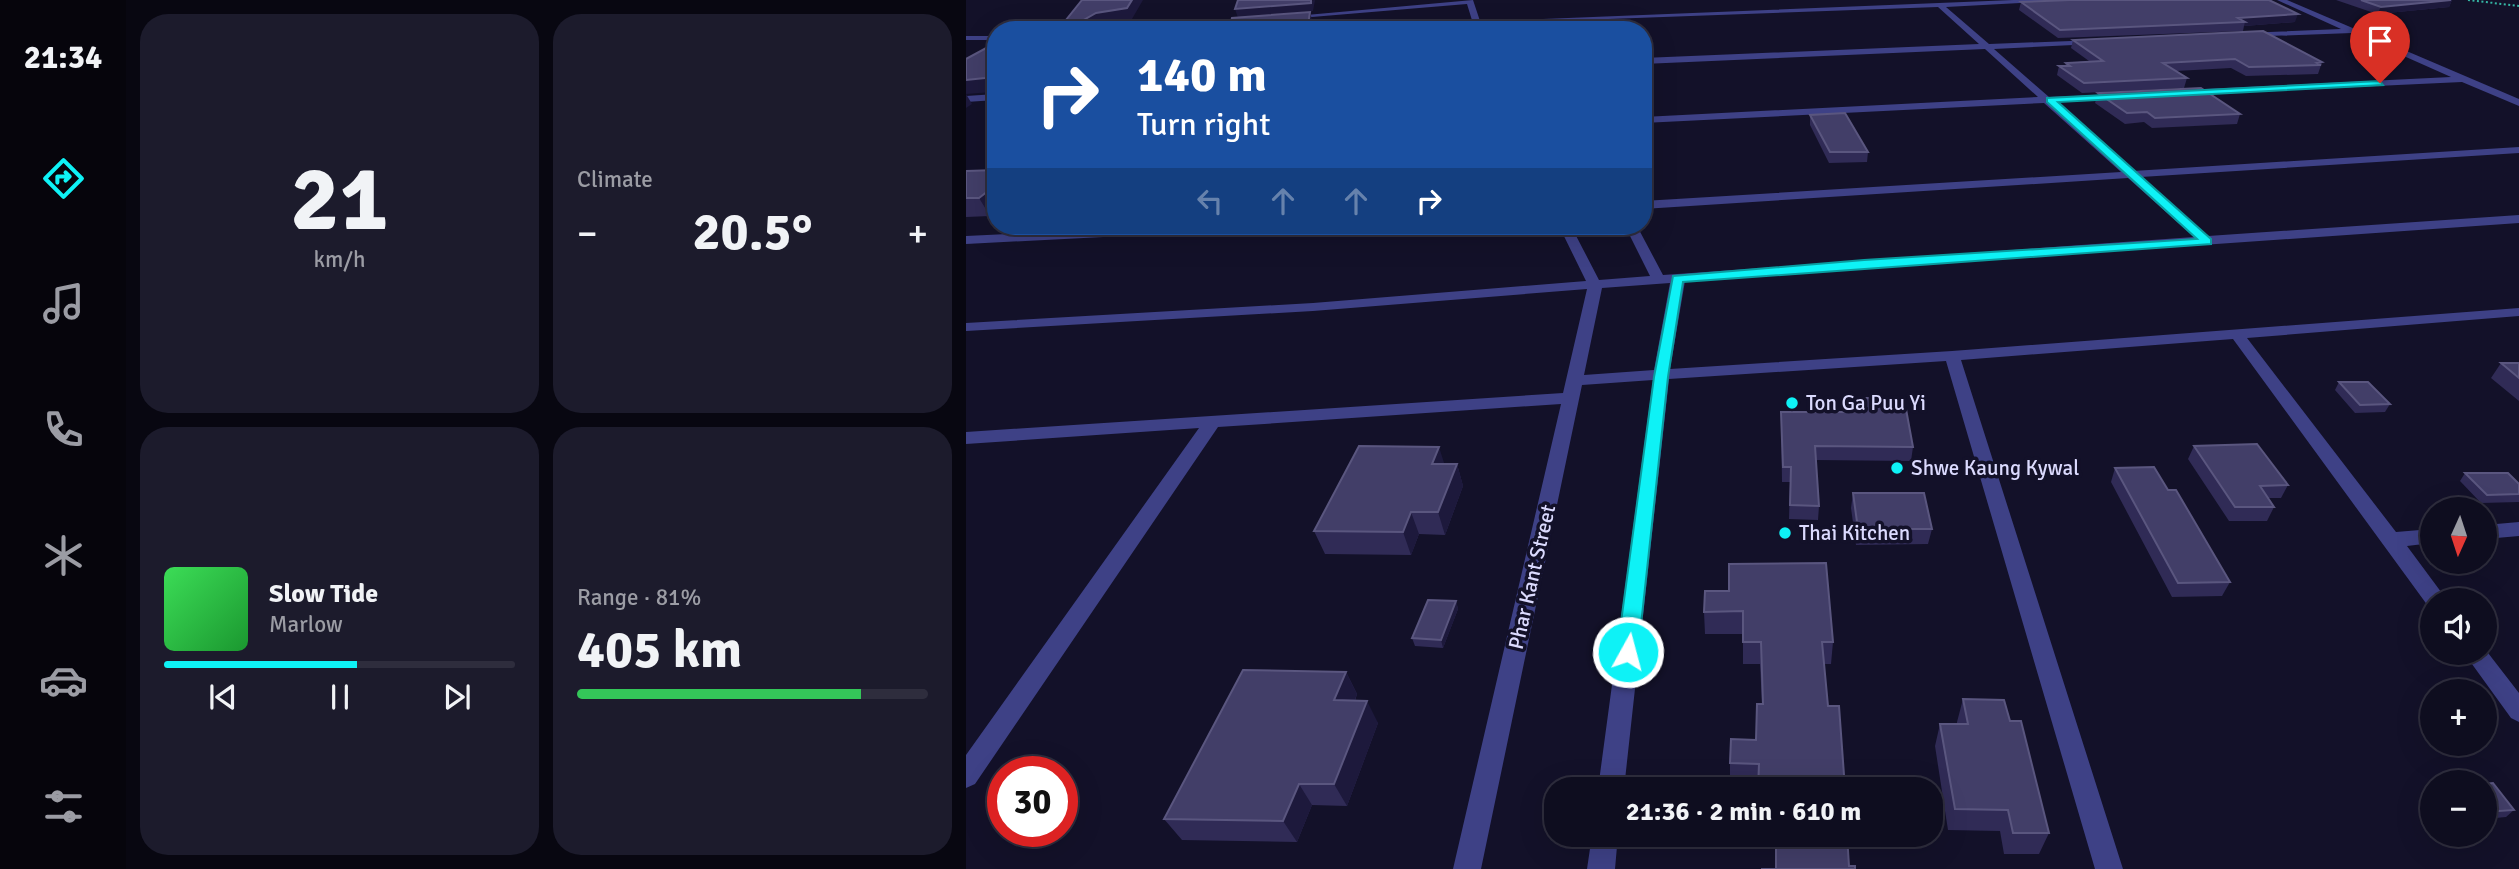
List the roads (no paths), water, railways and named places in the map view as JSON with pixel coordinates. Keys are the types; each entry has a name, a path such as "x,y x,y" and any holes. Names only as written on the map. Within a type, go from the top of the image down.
{"street":[{"path":"1522,21 2074,0"},
{"path":"2281,0 2519,103"},
{"path":"1279,18 1470,1 1476,21"},
{"path":"1940,5 2132,172 2207,242"},
{"path":"1246,21 1265,19"},
{"path":"2231,36 2353,31"},
{"path":"966,38 987,38"},
{"path":"1652,61 2109,41"},
{"path":"2174,94 2463,79"},
{"path":"1652,120 2133,96"},
{"path":"966,99 987,98"},
{"path":"1652,204 2132,172 2519,150"},
{"path":"966,327 1595,286 1864,263 2519,219"},
{"path":"966,240 1058,235"},
{"path":"1570,235 1595,286"},
{"path":"1612,777 1661,377 1668,280 1636,235"},
{"name":"Phar Kant Street","path":"1467,869 1595,286"},
{"path":"966,438 1214,421 1574,389 1661,377 2519,312"},
{"path":"2236,333 2427,588"},
{"path":"1952,356 2109,869"},
{"path":"966,776 1214,421"},
{"path":"2497,531 2519,529"},
{"path":"2390,540 2420,537"},
{"path":"2484,665 2519,711"},
{"path":"1601,869 1604,847"}],"place":[{"name":"Ton Ga Puu Yi","path":"1792,403"},
{"name":"Shwe Kaung Kywal","path":"1897,468"},
{"name":"Thai Kitchen","path":"1785,533"}]}
